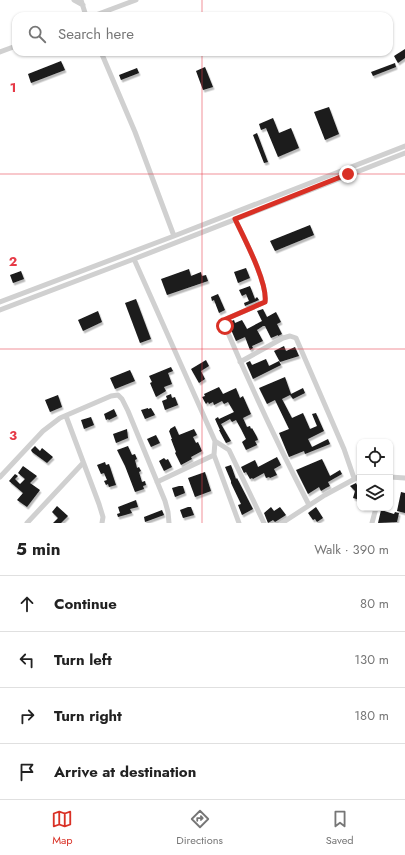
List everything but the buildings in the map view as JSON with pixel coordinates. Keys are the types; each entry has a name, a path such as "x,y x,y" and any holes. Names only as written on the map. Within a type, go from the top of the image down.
{"street":[{"path":"74,0 82,3"},
{"path":"104,12 136,0"},
{"path":"0,52 12,48"},
{"path":"103,56 135,132 174,236"},
{"path":"0,302 405,146"},
{"path":"0,310 405,153"},
{"path":"235,219 255,263 265,289 266,298 265,302 226,319 224,322 240,362 279,446 309,505"},
{"path":"134,259 215,441 214,455 239,523"},
{"path":"240,362 284,338 290,336 296,338 344,449 354,478"},
{"path":"0,477 43,431 60,418 111,396 118,395 122,399 128,411 165,501 169,523"},
{"path":"66,416 99,504 103,517 102,523"},
{"path":"215,441 229,450 264,523"},
{"path":"157,482 214,455"},
{"path":"27,523 83,463"},
{"path":"282,523 309,505 357,477"},
{"path":"393,477 405,478"},
{"path":"372,523 375,511"}],"route":[{"path":"225,326 224,322 226,319 259,306 265,302 266,298 265,289 255,263 235,219 348,174"}]}
